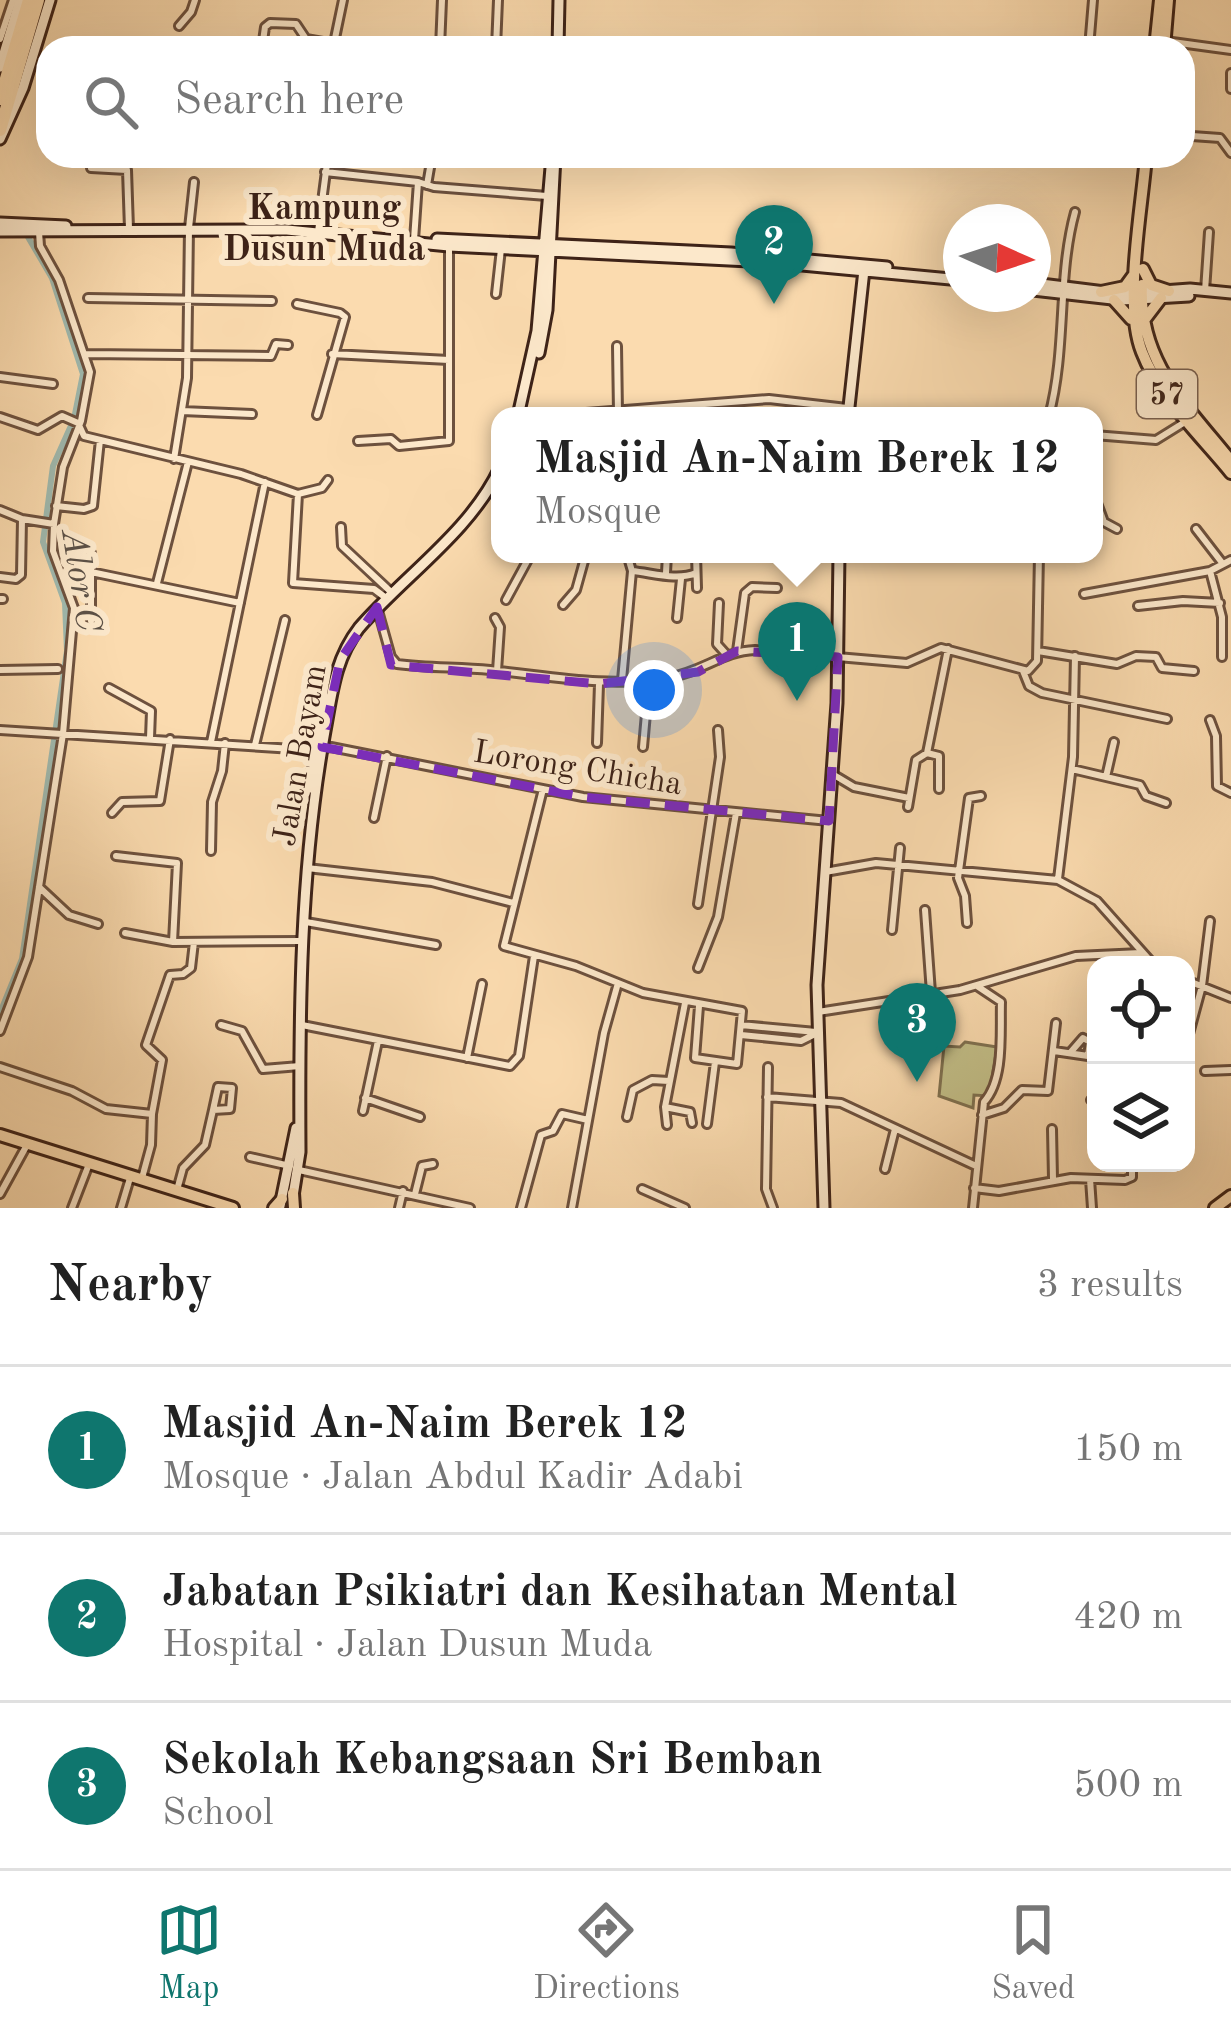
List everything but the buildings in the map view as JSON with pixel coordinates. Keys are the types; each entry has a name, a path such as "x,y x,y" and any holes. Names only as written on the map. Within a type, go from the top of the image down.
{"highway":[{"path":"0,135 20,0"},
{"path":"0,99 38,0"}],"main road":[{"path":"39,36 50,0"},
{"path":"558,36 559,0"},
{"path":"1162,36 1164,0"},
{"path":"0,135 23,88 36,46"},
{"path":"525,392 547,247 552,168"},
{"name":"57","path":"1149,168 1138,297 1139,330 1149,368 1231,473"},
{"path":"505,246 535,230 550,199"},
{"path":"550,199 562,232 592,250 943,276"},
{"path":"521,407 544,330 549,283 546,213"},
{"path":"0,227 39,232 88,229"},
{"path":"0,227 318,232 505,246 532,261 540,296"},
{"path":"414,240 449,246 547,247 943,275"},
{"path":"549,283 563,260 592,250"},
{"path":"1101,292 1128,285 1140,265"},
{"path":"1140,265 1151,285 1165,294"},
{"path":"834,268 851,277 859,300"},
{"path":"848,407 861,268"},
{"path":"859,300 871,279 894,274"},
{"path":"1051,289 1114,299 1231,293"},
{"path":"1065,291 1138,297"},
{"path":"1139,330 1148,310 1165,294"},
{"path":"1114,299 1139,330"},
{"name":"57","path":"1139,330 1162,371 1231,461"},
{"name":"Jalan Bayam","path":"285,1204 299,1111 311,806 332,685 351,637 465,521 491,486"},
{"path":"824,1208 818,1012 839,563"},
{"path":"0,1135 232,1208"},
{"path":"176,1193 207,1208"},
{"path":"1215,1208 1231,1196"}],"street":[{"path":"0,39 20,0"},
{"path":"179,26 195,0"},
{"path":"335,36 343,0"},
{"path":"440,36 442,0"},
{"path":"496,36 498,0"},
{"path":"1090,36 1094,0"},
{"path":"264,36 269,23 296,24 304,36"},
{"path":"1195,48 1231,50"},
{"path":"1231,73 1231,89"},
{"path":"1195,136 1220,138 1231,153"},
{"path":"91,168 127,170 129,229"},
{"path":"318,232 326,168"},
{"path":"428,185 430,168"},
{"path":"325,172 550,199"},
{"path":"174,459 188,355 194,182"},
{"path":"414,240 418,182"},
{"path":"1051,407 1060,370 1075,212"},
{"path":"0,1031 24,975 40,887 74,608 52,550 52,524 90,372 39,232"},
{"path":"1205,292 1209,232"},
{"path":"358,441 389,439 399,446 447,443 449,246"},
{"path":"496,294 505,246"},
{"path":"88,298 272,301"},
{"path":"297,304 343,314 344,325 317,415"},
{"path":"86,354 271,356 276,344 288,345"},
{"path":"617,346 618,407"},
{"path":"332,355 449,360"},
{"path":"0,377 52,384"},
{"path":"676,407 769,399 818,407"},
{"path":"182,411 252,414"},
{"path":"0,417 38,430 57,417 67,418 78,424 83,436 298,494 322,488 328,480"},
{"path":"1103,436 1156,440 1188,421"},
{"path":"56,506 93,506 100,440"},
{"path":"157,583 188,462"},
{"path":"211,742 265,482"},
{"path":"298,494 293,584 389,595"},
{"path":"0,510 52,524"},
{"path":"0,577 16,579 21,574 22,519"},
{"path":"1103,519 1118,529"},
{"path":"341,527 344,548 389,595"},
{"path":"1084,594 1210,571 1227,562 1196,529"},
{"path":"91,553 91,621"},
{"path":"506,600 526,563"},
{"path":"563,605 576,590 584,563"},
{"path":"622,680 630,563"},
{"path":"666,563 666,572"},
{"path":"696,563 697,588"},
{"path":"377,607 397,664 497,670 598,684 698,672 736,651 911,662 936,649 948,649 1023,671 1036,666 1039,563"},
{"path":"632,571 666,572 681,578 696,574"},
{"path":"1210,571 1227,616 1222,657"},
{"path":"91,572 240,603"},
{"path":"677,617 681,578"},
{"path":"736,651 745,593 752,587 777,588"},
{"path":"718,603 717,639 726,654"},
{"path":"1138,606 1220,603"},
{"path":"495,618 500,627 497,670"},
{"path":"255,745 285,620"},
{"path":"908,807 916,760 927,753 948,649"},
{"path":"1038,651 1117,664 1136,656 1156,657 1162,668 1194,671"},
{"path":"1058,880 1072,769 1075,656"},
{"path":"0,670 58,668"},
{"path":"1023,671 1035,691 1167,718"},
{"path":"643,747 649,680"},
{"path":"597,743 598,684"},
{"path":"109,688 151,711 150,738"},
{"path":"1210,720 1216,741 1216,786 1231,793"},
{"name":"Lorong Chicha","path":"0,730 318,748 387,756 624,802 829,820"},
{"path":"698,904 719,757 718,730"},
{"path":"112,813 122,802 160,801 170,740"},
{"path":"211,851 212,802 225,742"},
{"path":"1106,777 1114,742"},
{"path":"927,753 939,756 939,789"},
{"path":"374,818 387,756"},
{"path":"1072,769 1140,785 1146,796 1166,803"},
{"path":"832,774 852,787 909,797"},
{"path":"543,788 504,946 685,1003 742,1011 737,1064 694,1056 700,1006"},
{"path":"967,923 958,873 969,798 981,796"},
{"path":"698,968 718,917 736,813"},
{"path":"892,930 901,848"},
{"path":"116,856 177,863 173,942"},
{"path":"825,872 872,863 1058,880 1097,902 1142,954"},
{"path":"307,868 432,882 513,903"},
{"path":"40,887 69,915 98,924"},
{"path":"925,910 931,993"},
{"path":"1195,1018 1210,921"},
{"path":"306,922 436,945"},
{"path":"125,933 173,942 305,941"},
{"path":"121,1208 151,1145 162,1060 146,1045 170,975 191,968 194,942"},
{"path":"818,1012 977,986 1076,956 1142,954"},
{"path":"302,1025 510,1066 518,1060 534,956"},
{"path":"572,1208 604,1033 618,983"},
{"path":"1195,983 1231,998"},
{"path":"467,1058 482,985"},
{"path":"973,1208 982,1115 996,1074 1001,1001 977,986"},
{"path":"667,1125 665,1107 685,1003"},
{"path":"982,1115 1004,1108 1022,1090 1048,1090 1056,1023"},
{"path":"220,1025 242,1030 263,1069 300,1066"},
{"path":"740,1030 819,1032"},
{"path":"363,1111 378,1040"},
{"path":"1054,1051 1070,1053"},
{"path":"706,1124 716,1062"},
{"path":"0,1067 72,1091 106,1109 152,1114"},
{"path":"768,1067 766,1189 773,1208"},
{"path":"1204,1071 1231,1070"},
{"path":"627,1117 633,1090 652,1080 669,1081"},
{"path":"176,1193 183,1168 205,1144 218,1087 232,1088 230,1109 213,1110"},
{"path":"767,1097 841,1103 976,1166"},
{"path":"365,1098 419,1117"},
{"path":"665,1107 690,1112 692,1123"},
{"path":"521,1208 541,1135 554,1130 562,1114 588,1120"},
{"path":"885,1168 895,1129"},
{"path":"1052,1129 1053,1179"},
{"path":"0,1194 28,1143"},
{"path":"250,1157 470,1208"},
{"path":"72,1208 89,1164"},
{"path":"416,1194 422,1166 433,1164"},
{"path":"974,1188 999,1191 1053,1179 1128,1180 1133,1172"},
{"path":"1090,1179 1091,1208"},
{"path":"642,1189 685,1208"},
{"path":"399,1208 403,1191"}],"highlighted area":[{"path":"377,607 391,665 599,684 698,672 737,651 838,657 829,821 583,797 322,747 340,660"}],"shaded area":[{"path":"965,1042 997,1047 989,1096 974,1095 973,1108 939,1096 944,1046 960,1047"}],"waterway":[{"name":"Alor C","path":"0,1013 22,959 67,651 65,603 43,542 53,466 74,419 83,374 52,278 28,237"}],"place":[{"name":"Jabatan Psikiatri dan Kesihatan Mental","path":"774,304"},
{"name":"Masjid An-Naim Berek 12","path":"797,701"},
{"name":"Sekolah Kebangsaan Sri Bemban","path":"917,1082"}],"district":[{"name":"Kampung Dusun Muda","path":"324,226"}]}
